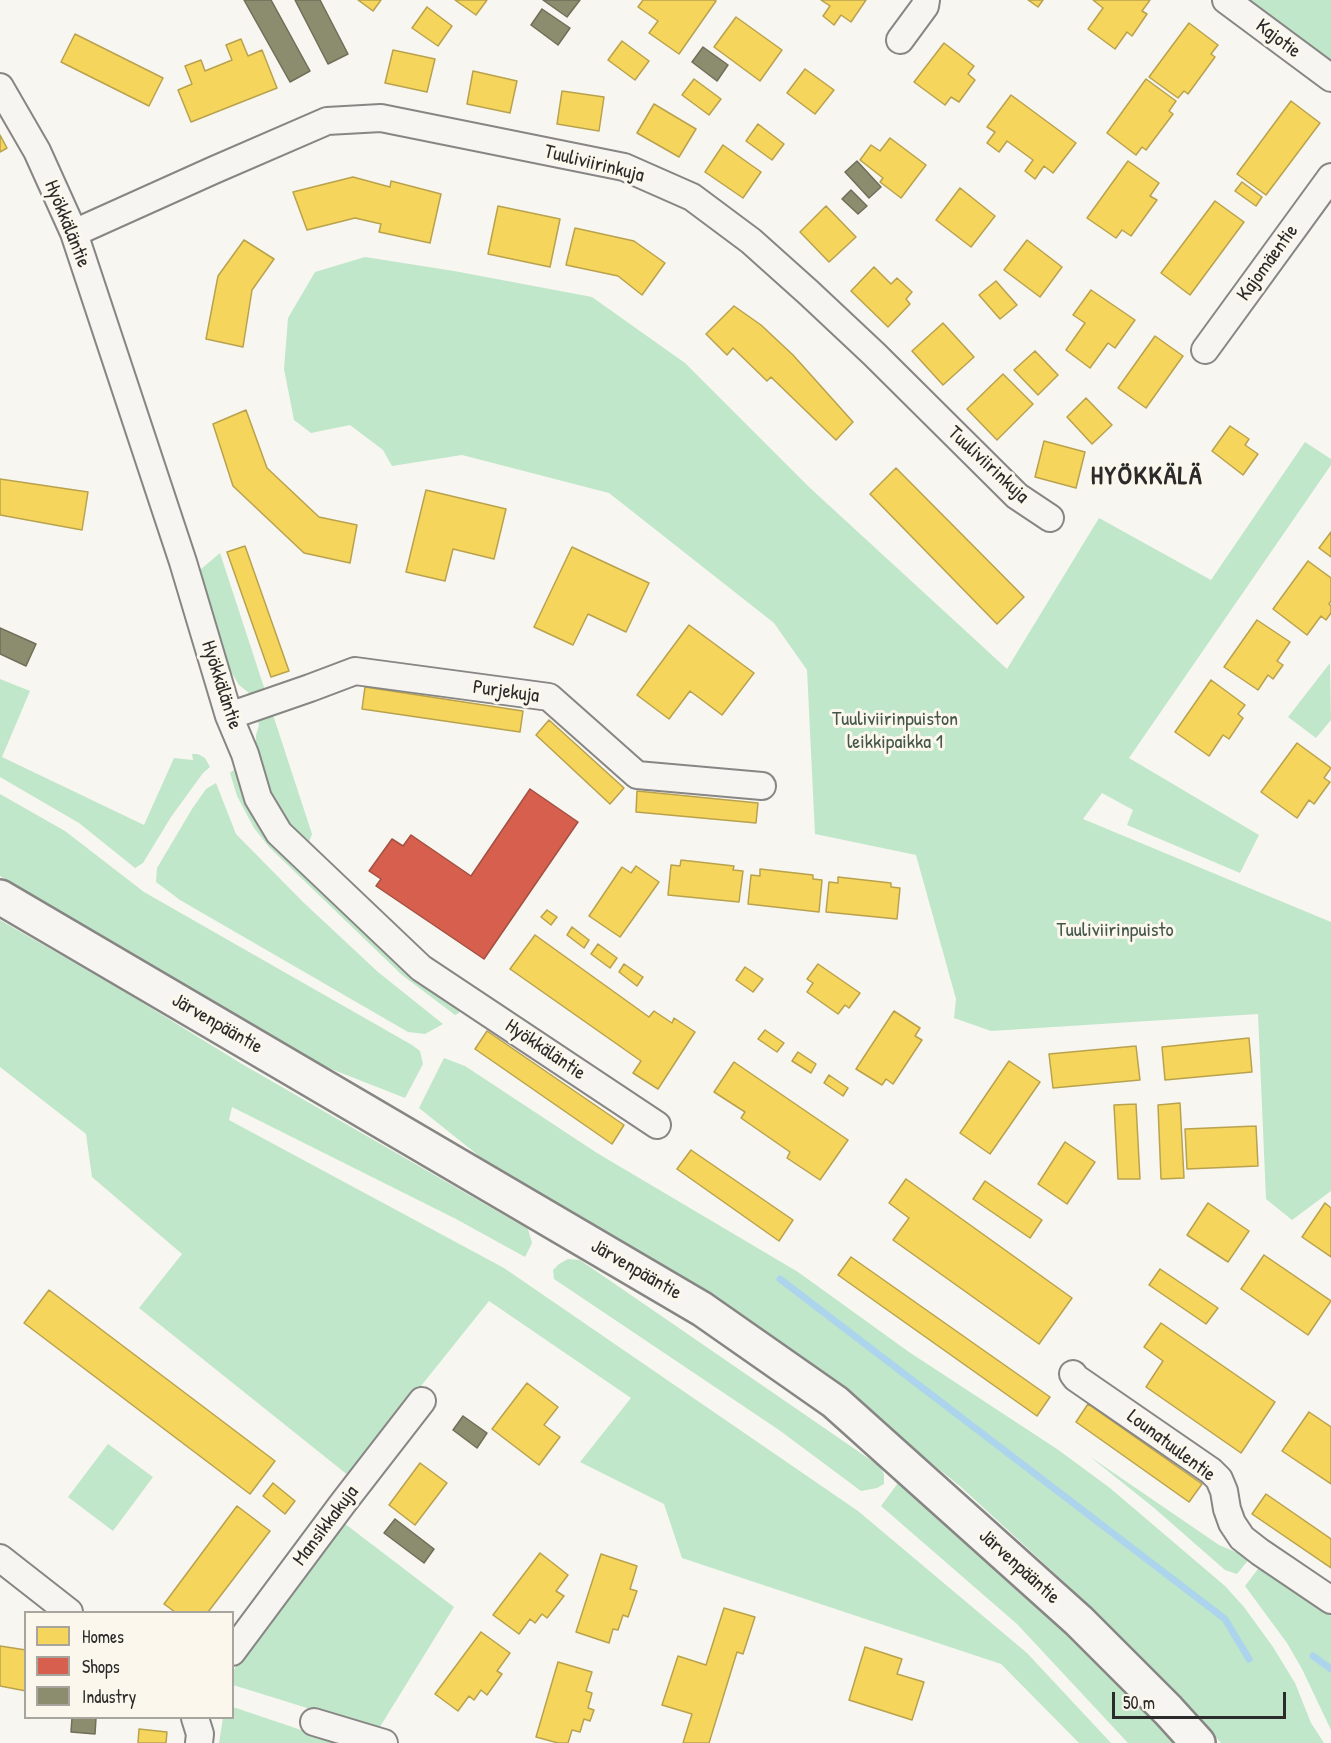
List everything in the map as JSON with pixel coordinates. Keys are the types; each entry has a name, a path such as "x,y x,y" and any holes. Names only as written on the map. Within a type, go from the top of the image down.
{"main road":[{"name":"Järvenpääntie","path":"0,897 702,1309 835,1402 1079,1621 1198,1743"}],"street":[{"path":"900,40 925,6 926,0"},
{"name":"Kajotie","path":"1226,0 1331,78"},
{"name":"Hyökkäläntie","path":"0,87 37,151 74,233 183,562 229,716 245,754 258,798 279,833 421,968 657,1125"},
{"name":"Tuuliviirinkuja","path":"74,233 327,121 381,118 624,167 692,197 764,252 866,346 1017,496 1050,518"},
{"name":"Kajomäentie","path":"1205,350 1331,177"},
{"name":"Purjekuja","path":"229,716 355,671 549,697 637,775 762,786"},
{"name":"Lounatuulentie","path":"1073,1374 1211,1471 1219,1479 1232,1523 1242,1538 1331,1600"},
{"name":"Mansikkakuja","path":"234,1649 346,1498 422,1401"},
{"path":"0,1558 68,1611"},
{"path":"195,1719 200,1734 199,1743"},
{"path":"314,1722 384,1743"}],"green space":[{"path":"1245,0 1331,0 1331,62"},
{"path":"365,257 592,297 685,363 809,487 1007,669 1099,518 1211,580 1305,442 1331,459 1331,465 1129,758 1259,835 1240,873 1127,825 1133,810 1102,793 1083,819 1331,922 1331,1191 1292,1220 1266,1199 1258,1014 991,1031 954,1018 956,999 916,855 815,834 807,670 774,623 609,493 462,455 392,466 383,450 350,425 311,433 294,420 284,369 288,318 315,272"},
{"path":"220,553 312,834 309,842 286,821 267,787 256,743 259,725 249,693 239,685 230,670 200,570"},
{"path":"1330,663 1331,720 1316,738 1288,717"},
{"path":"0,679 30,691 2,757 144,825 174,758 193,760 192,754 198,754 205,758 210,767 203,773 171,817 143,863 135,868 79,823 0,777"},
{"path":"236,768 252,812 268,838 460,1009 459,1013 455,1015 402,975 269,847 254,828 237,796 230,773"},
{"path":"216,783 236,834 303,902 378,972 443,1024 425,1034 408,1032 180,900 156,882 157,868 192,809 206,789"},
{"path":"0,794 65,831 144,892 420,1051 423,1064 405,1098 326,1067 261,1033 0,876"},
{"path":"0,920 120,989 242,1064 528,1229 532,1243 525,1257 456,1219 232,1107 229,1120 504,1268 858,1511 1027,1653 1111,1743 1079,1743 1001,1664 682,1558 664,1504 580,1462 631,1398 489,1301 349,1476 139,1308 182,1254 92,1177 86,1134 0,1067"},
{"path":"444,1058 465,1066 597,1153 798,1272 909,1352 1057,1449 1110,1488 1225,1586 1244,1607 1295,1683 1311,1723 1324,1743 1221,1743 1152,1668 1063,1581 961,1487 830,1381 677,1276 484,1160 419,1108"},
{"path":"568,1259 580,1260 881,1467 884,1484 861,1491 779,1430 554,1279 553,1270"},
{"path":"108,1444 153,1477 113,1531 68,1497"},
{"path":"1089,1456 1219,1545 1250,1558 1237,1574 1225,1570 1153,1507"},
{"path":"898,1483 933,1510 1047,1613 1125,1690 1174,1743 1128,1743 1017,1624 881,1506"},
{"path":"340,1520 454,1607 378,1730 234,1685 234,1670"},
{"path":"1261,1565 1331,1613 1331,1730 1287,1643 1245,1586"},
{"path":"234,1707 313,1734 351,1743 219,1743 223,1719 234,1719"}],"building: Homes":[{"path":"358,0 381,0 373,11"},
{"path":"455,0 487,0 476,15"},
{"path":"643,0 716,1 679,54 649,33 658,21 638,7"},
{"path":"821,0 866,0 851,22 841,15 834,25 823,16 830,6"},
{"path":"1028,0 1043,0 1038,7"},
{"path":"1093,0 1150,0 1142,11 1147,14 1132,36 1127,32 1115,49 1088,29 1103,8"},
{"path":"427,7 452,26 438,46 412,28"},
{"path":"736,17 782,50 760,81 714,47"},
{"path":"1189,23 1218,45 1211,54 1215,57 1188,94 1184,91 1178,98 1149,77"},
{"path":"75,34 163,78 149,106 61,62"},
{"path":"241,39 248,56 262,50 277,88 191,122 178,90 192,84 185,66 201,60 205,71 232,60 226,45"},
{"path":"622,41 649,61 635,80 608,60"},
{"path":"944,43 974,66 968,74 975,80 959,102 951,97 945,105 914,82"},
{"path":"393,50 435,59 427,92 385,83"},
{"path":"805,69 834,90 815,114 787,93"},
{"path":"473,71 517,81 510,113 467,104"},
{"path":"694,79 721,99 709,115 682,95"},
{"path":"1146,79 1176,101 1169,111 1173,114 1146,150 1142,147 1136,155 1107,133"},
{"path":"562,91 604,97 599,131 557,124"},
{"path":"1011,95 1076,143 1053,173 1044,166 1035,179 1025,171 1033,160 1007,141 999,152 987,143 995,132 987,127"},
{"path":"1291,101 1320,123 1266,195 1237,174"},
{"path":"654,104 696,129 679,157 637,133"},
{"path":"758,124 784,144 772,160 746,141"},
{"path":"0,135 7,148 0,152"},
{"path":"890,138 926,165 901,198 880,182 883,178 860,160 871,145 880,151"},
{"path":"723,145 761,172 743,198 705,172"},
{"path":"1128,161 1159,183 1150,196 1157,200 1131,236 1122,230 1116,238 1087,218"},
{"path":"353,177 390,187 391,181 441,194 430,243 379,232 381,224 355,218 307,230 293,192"},
{"path":"1242,182 1262,197 1256,206 1235,191"},
{"path":"960,188 995,216 971,247 936,220"},
{"path":"1215,201 1244,222 1190,295 1161,273"},
{"path":"498,206 560,219 550,267 488,254"},
{"path":"826,206 856,237 829,262 800,232"},
{"path":"575,228 634,241 665,263 642,295 618,276 566,265"},
{"path":"244,240 274,259 252,290 243,347 206,339 218,276"},
{"path":"1027,240 1062,267 1040,297 1004,270"},
{"path":"874,267 891,284 897,278 912,292 906,299 910,304 888,327 851,291"},
{"path":"996,281 1017,305 1000,319 979,295"},
{"path":"1091,290 1135,320 1115,348 1108,343 1090,368 1066,350 1085,323 1073,315"},
{"path":"734,306 761,325 793,355 853,422 836,440 771,377 767,381 733,348 727,355 706,334"},
{"path":"943,323 974,357 943,385 912,351"},
{"path":"1155,336 1183,356 1146,408 1118,388"},
{"path":"1035,351 1058,375 1038,395 1014,370"},
{"path":"1003,374 1033,404 997,440 967,409"},
{"path":"1086,398 1112,425 1092,444 1067,417"},
{"path":"246,410 267,468 319,517 357,525 350,563 304,553 233,486 213,424"},
{"path":"1230,426 1249,439 1245,445 1258,454 1243,475 1212,451"},
{"path":"1044,441 1085,452 1076,488 1035,477"},
{"path":"896,468 1024,597 997,624 870,494"},
{"path":"0,479 88,492 82,530 0,515"},
{"path":"426,490 506,509 494,559 453,549 445,581 406,572"},
{"path":"1331,532 1331,557 1319,548"},
{"path":"245,546 289,671 271,677 227,552"},
{"path":"572,547 649,583 626,632 588,614 573,645 534,627"},
{"path":"1308,561 1331,578 1329,604 1331,613 1326,620 1321,616 1307,635 1273,609"},
{"path":"1257,620 1290,642 1277,661 1283,665 1273,679 1268,675 1258,690 1224,667"},
{"path":"689,625 754,673 722,715 690,691 669,719 637,695"},
{"path":"1211,680 1245,705 1238,714 1243,718 1229,739 1223,735 1209,756 1175,732"},
{"path":"365,687 523,711 520,732 362,709"},
{"path":"549,720 624,788 610,804 536,735"},
{"path":"1297,743 1331,768 1324,778 1330,782 1314,804 1309,800 1297,818 1261,792"},
{"path":"637,791 758,803 756,823 636,812"},
{"path":"681,860 734,866 733,870 743,871 739,902 668,895 671,865 680,866"},
{"path":"636,866 659,882 620,937 589,916 622,867 631,873"},
{"path":"760,869 813,875 813,879 822,880 819,912 748,904 751,875 760,876"},
{"path":"838,877 891,883 891,887 900,888 897,919 826,912 829,882 838,883"},
{"path":"547,910 557,917 551,925 541,917"},
{"path":"572,927 589,940 584,948 567,935"},
{"path":"535,935 649,1017 654,1011 672,1023 674,1018 695,1032 658,1089 633,1073 641,1061 510,969"},
{"path":"598,944 617,958 610,968 591,954"},
{"path":"624,964 643,977 637,986 619,972"},
{"path":"818,964 860,993 849,1008 845,1005 838,1014 807,992 813,983 807,979"},
{"path":"745,967 763,979 753,992 736,980"},
{"path":"894,1011 920,1028 915,1036 922,1040 893,1084 886,1079 882,1085 856,1069"},
{"path":"765,1030 784,1043 777,1052 758,1039"},
{"path":"487,1031 624,1125 612,1144 475,1049"},
{"path":"1249,1038 1252,1072 1165,1080 1162,1047"},
{"path":"1136,1046 1140,1080 1053,1088 1049,1054"},
{"path":"798,1052 816,1064 811,1073 792,1061"},
{"path":"1009,1061 1040,1082 990,1154 960,1133"},
{"path":"734,1062 848,1140 820,1180 787,1158 790,1152 741,1118 745,1112 714,1092"},
{"path":"829,1075 848,1088 843,1096 824,1083"},
{"path":"1180,1103 1184,1178 1161,1179 1158,1105"},
{"path":"1136,1104 1140,1179 1118,1179 1114,1105"},
{"path":"1256,1126 1258,1166 1187,1169 1185,1129"},
{"path":"1065,1142 1095,1162 1067,1204 1038,1184"},
{"path":"691,1150 793,1220 779,1241 677,1169"},
{"path":"906,1179 1072,1298 1039,1344 893,1240 909,1218 889,1203"},
{"path":"985,1181 1042,1220 1030,1238 973,1199"},
{"path":"1208,1203 1249,1231 1228,1262 1187,1235"},
{"path":"1325,1203 1331,1208 1331,1257 1302,1237"},
{"path":"1264,1255 1331,1301 1308,1335 1241,1289"},
{"path":"851,1257 1050,1397 1037,1416 838,1275"},
{"path":"1160,1269 1218,1308 1206,1324 1149,1285"},
{"path":"49,1290 275,1461 250,1494 24,1323"},
{"path":"1161,1323 1275,1402 1241,1453 1146,1387 1163,1361 1144,1347"},
{"path":"527,1383 558,1407 544,1425 560,1437 539,1465 492,1429"},
{"path":"1088,1404 1202,1484 1189,1502 1076,1422"},
{"path":"1309,1412 1331,1427 1331,1484 1282,1451"},
{"path":"420,1463 447,1483 415,1525 389,1505"},
{"path":"273,1483 295,1501 285,1514 263,1496"},
{"path":"1266,1494 1331,1539 1331,1568 1252,1514"},
{"path":"237,1506 270,1531 209,1611 174,1611 164,1604"},
{"path":"540,1553 568,1575 556,1591 564,1596 547,1618 542,1614 535,1623 530,1619 519,1634 493,1615"},
{"path":"601,1554 637,1566 630,1589 637,1591 628,1617 623,1615 618,1630 613,1629 609,1643 576,1632"},
{"path":"724,1608 755,1617 743,1654 737,1652 709,1743 683,1743 692,1714 662,1705 678,1656 706,1665"},
{"path":"481,1632 510,1653 497,1671 502,1674 487,1695 481,1690 474,1700 469,1696 458,1711 435,1694"},
{"path":"0,1646 24,1650 24,1691 0,1686"},
{"path":"865,1647 902,1659 897,1674 924,1682 912,1720 849,1700"},
{"path":"558,1662 592,1672 586,1691 592,1693 588,1708 594,1710 590,1721 584,1719 580,1732 572,1730 568,1743 558,1743 536,1737"},
{"path":"139,1729 167,1732 166,1743 138,1743"}],"building: Shops":[{"path":"530,789 578,822 484,959 376,886 381,879 369,871 392,839 403,846 411,835 471,876"}],"building: Industry":[{"path":"244,0 271,0 310,71 290,82"},
{"path":"295,0 320,0 348,54 328,64"},
{"path":"543,0 580,0 567,17"},
{"path":"542,9 570,28 558,45 531,25"},
{"path":"703,47 728,65 717,81 692,62"},
{"path":"857,161 881,187 869,198 845,172"},
{"path":"851,190 867,206 858,214 842,199"},
{"path":"0,628 36,644 26,666 0,654"},
{"path":"463,1416 487,1433 477,1448 453,1430"},
{"path":"395,1519 434,1549 424,1563 384,1533"},
{"path":"72,1719 96,1719 95,1734 71,1732"}],"waterway":[{"path":"780,1279 1225,1619 1249,1659"},
{"path":"1313,1656 1331,1669"}],"district":[{"name":"HYÖKKÄLÄ","path":"1147,477"}],"park label":[{"name":"Tuuliviirinpuiston leikkipaikka 1","path":"895,732"},
{"name":"Tuuliviirinpuisto","path":"1115,931"}]}
